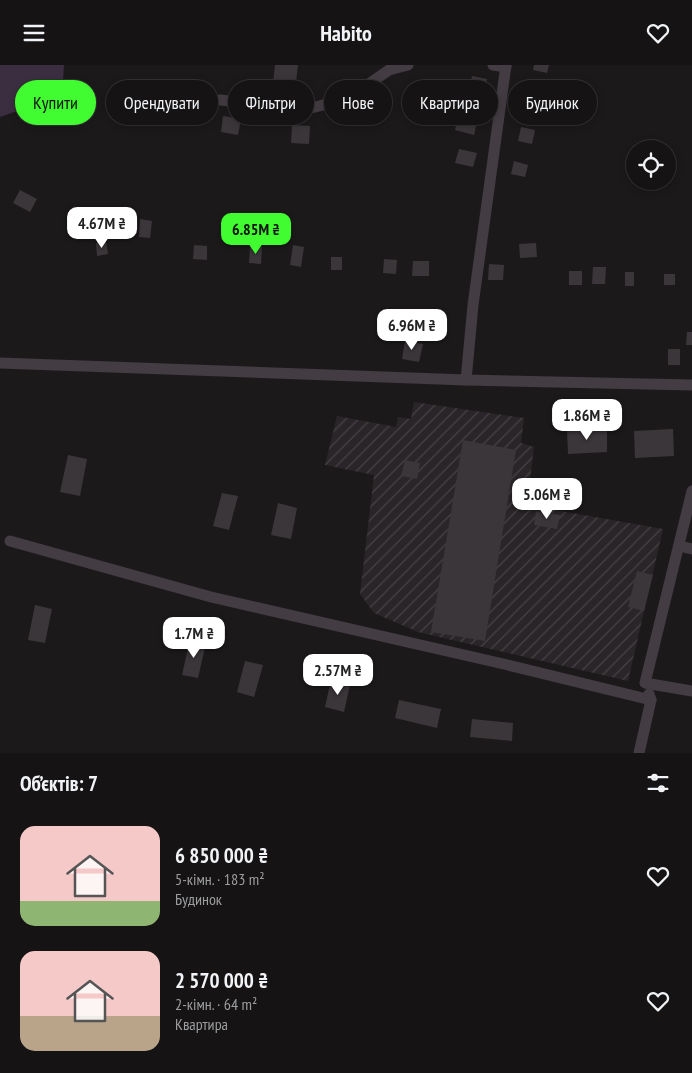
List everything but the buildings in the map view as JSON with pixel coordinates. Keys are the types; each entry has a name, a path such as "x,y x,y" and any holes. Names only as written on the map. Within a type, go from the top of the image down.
{"street":[{"path":"220,100 307,109 347,99 389,70 408,65"},
{"path":"466,380 472,305 506,66 492,65"},
{"path":"0,363 466,380 692,385"},
{"path":"639,753 651,700 645,683 692,491"},
{"path":"10,541 211,597 498,662 651,700"},
{"path":"679,546 692,549"},
{"path":"645,683 692,691"}],"shaded area":[{"path":"0,65 64,65 63,80 15,80 15,112 0,117"},
{"path":"414,402 524,418 521,443 534,447 527,505 663,529 628,681 418,632 374,613 360,594 374,475 325,465 337,416 396,427 398,417 411,419"}]}
